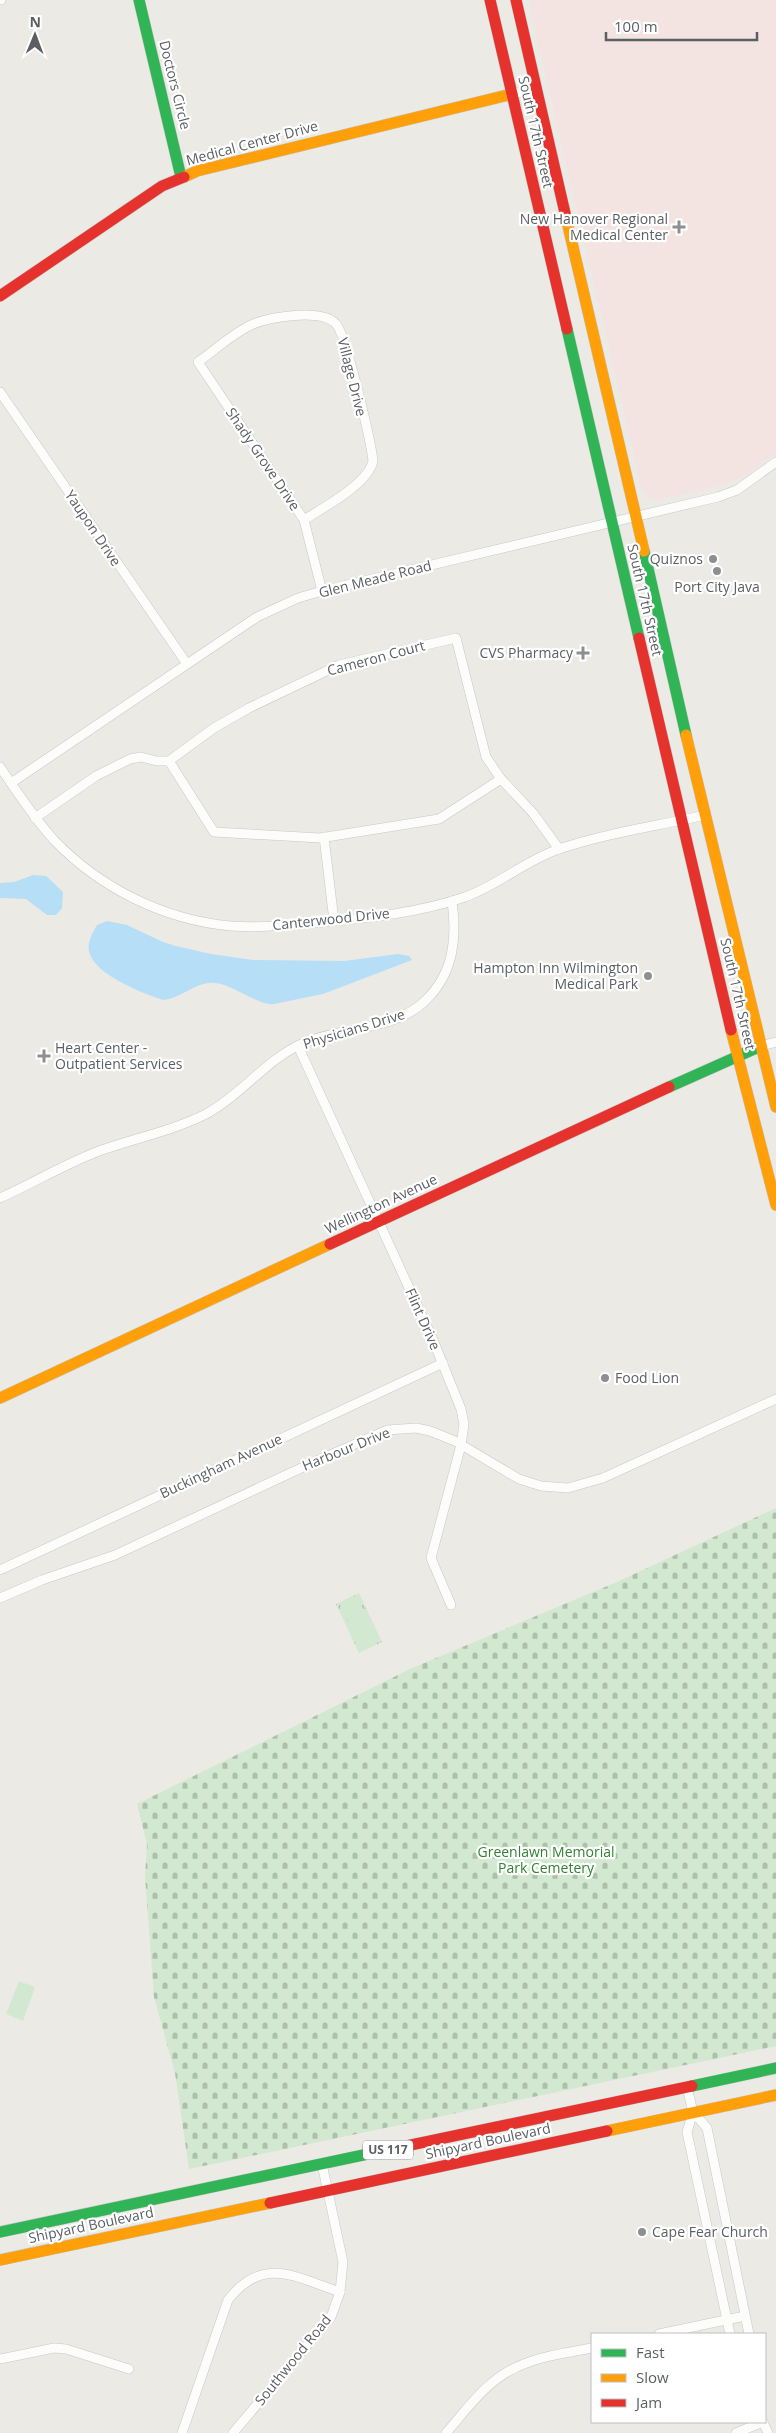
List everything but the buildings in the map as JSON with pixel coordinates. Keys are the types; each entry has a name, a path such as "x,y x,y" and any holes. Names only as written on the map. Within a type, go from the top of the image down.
{"main road":[{"name":"Doctors Circle","path":"139,0 181,177"},
{"name":"South 17th Street","path":"490,0 610,521 737,1055 776,1205"},
{"name":"South 17th Street","path":"516,0 705,815 776,1107"},
{"name":"Medical Center Drive","path":"0,296 162,186 181,177 248,157 512,94"},
{"name":"Wellington Avenue","path":"0,1398 737,1055 761,1046"},
{"name":"Shipyard Boulevard","path":"0,2232 776,2068"},
{"name":"Shipyard Boulevard","path":"0,2260 776,2095"}],"street":[{"path":"512,94 537,89"},
{"name":"Village Drive","path":"198,362 251,326 263,321 317,316 328,318 338,325 347,349 373,461 370,469 360,482 304,520"},
{"name":"Shady Grove Drive","path":"198,362 304,520 322,591"},
{"name":"Yaupon Drive","path":"0,392 187,664"},
{"name":"Glen Meade Road","path":"11,783 257,617 285,603 322,591 610,521 718,497 743,486 776,462"},
{"name":"Cameron Court","path":"169,761 214,728 339,665 456,638 486,757 500,779 533,813 559,849"},
{"path":"35,818 96,776 130,759 141,757 158,761 169,761 214,832 324,837 438,819 500,779"},
{"name":"Canterwood Drive","path":"0,767 35,818 69,855 116,890 169,913 230,926 252,927 334,921 391,913 452,901 493,885 559,849 705,815"},
{"path":"324,837 334,921"},
{"name":"Physicians Drive","path":"0,1198 98,1152 205,1114 234,1096 274,1062 298,1046 328,1034 392,1020 406,1015 426,1000 442,980 452,955 455,937 452,901"},
{"name":"Wellington Avenue","path":"761,1046 776,1042"},
{"name":"Flint Drive","path":"298,1046 443,1363 461,1409 464,1424 462,1445 431,1558 451,1605"},
{"name":"Buckingham Avenue","path":"0,1570 443,1363"},
{"name":"Harbour Drive","path":"0,1598 42,1580 115,1555 305,1466 388,1430 416,1428 430,1431 462,1445 519,1479 554,1488 578,1486 604,1478 776,1399"},
{"path":"687,2087 693,2112 707,2128 749,2333"},
{"path":"693,2112 686,2132 730,2333"},
{"name":"Southwood Road","path":"233,2433 324,2327 331,2317 340,2292 343,2262 322,2164"},
{"path":"182,2433 228,2300 238,2287 258,2275 279,2273 306,2278 340,2292"},
{"path":"664,2333 745,2316"},
{"path":"0,2359 54,2348 66,2349 129,2369"},
{"path":"446,2433 477,2397 503,2374 534,2361 591,2348"},
{"path":"736,2433 761,2423"}],"shaded area":[{"name":"New Hanover Regional Medical Center","path":"528,0 776,0 776,453 751,472 728,483 704,490 653,500 647,497 642,490"}],"green space":[{"name":"Greenlawn Memorial Park Cemetery","path":"776,1508 776,2046 189,2169 175,2073 154,1997 145,1877 147,1844 137,1804 410,1669 617,1582"},
{"path":"359,1593 382,1642 359,1653 336,1604"},
{"path":"360,1603 375,1636 359,1643 343,1610"},
{"path":"19,1981 35,1987 23,2021 6,2014"}],"water":[{"path":"33,875 46,876 63,892 62,908 56,915 47,915 26,899 0,898 0,883 14,882"},
{"path":"107,921 127,925 176,946 211,954 253,960 344,961 398,954 409,956 412,960 323,994 274,1004 261,1002 230,987 215,983 201,985 176,997 163,1000 120,982 99,967 92,959 89,951 91,937 97,925"}],"traffic: fast":[{"path":"139,0 181,177"},
{"path":"567,329 639,638"},
{"path":"644,551 686,735"},
{"path":"669,1087 761,1046"},
{"path":"692,2086 776,2068"},
{"path":"0,2232 368,2154"}],"traffic: slow":[{"path":"184,177 197,171 512,94"},
{"path":"565,213 644,551"},
{"path":"686,735 776,1107"},
{"path":"731,1030 776,1205"},
{"path":"0,1398 330,1244"},
{"path":"607,2131 776,2095"},
{"path":"0,2260 270,2203"}],"traffic: jam":[{"path":"490,0 567,329"},
{"path":"516,0 565,213"},
{"path":"0,296 162,186 184,177"},
{"path":"639,638 731,1030"},
{"path":"330,1244 669,1087"},
{"path":"368,2154 692,2086"},
{"path":"270,2203 607,2131"}],"place":[{"name":"New Hanover Regional Medical Center","path":"679,227"},
{"name":"Quiznos","path":"713,559"},
{"name":"Port City Java","path":"717,571"},
{"name":"CVS Pharmacy","path":"583,653"},
{"name":"Hampton Inn Wilmington Medical Park","path":"648,976"},
{"name":"Heart Center - Outpatient Services","path":"44,1056"},
{"name":"Food Lion","path":"605,1378"},
{"name":"Cape Fear Church","path":"642,2232"}]}
